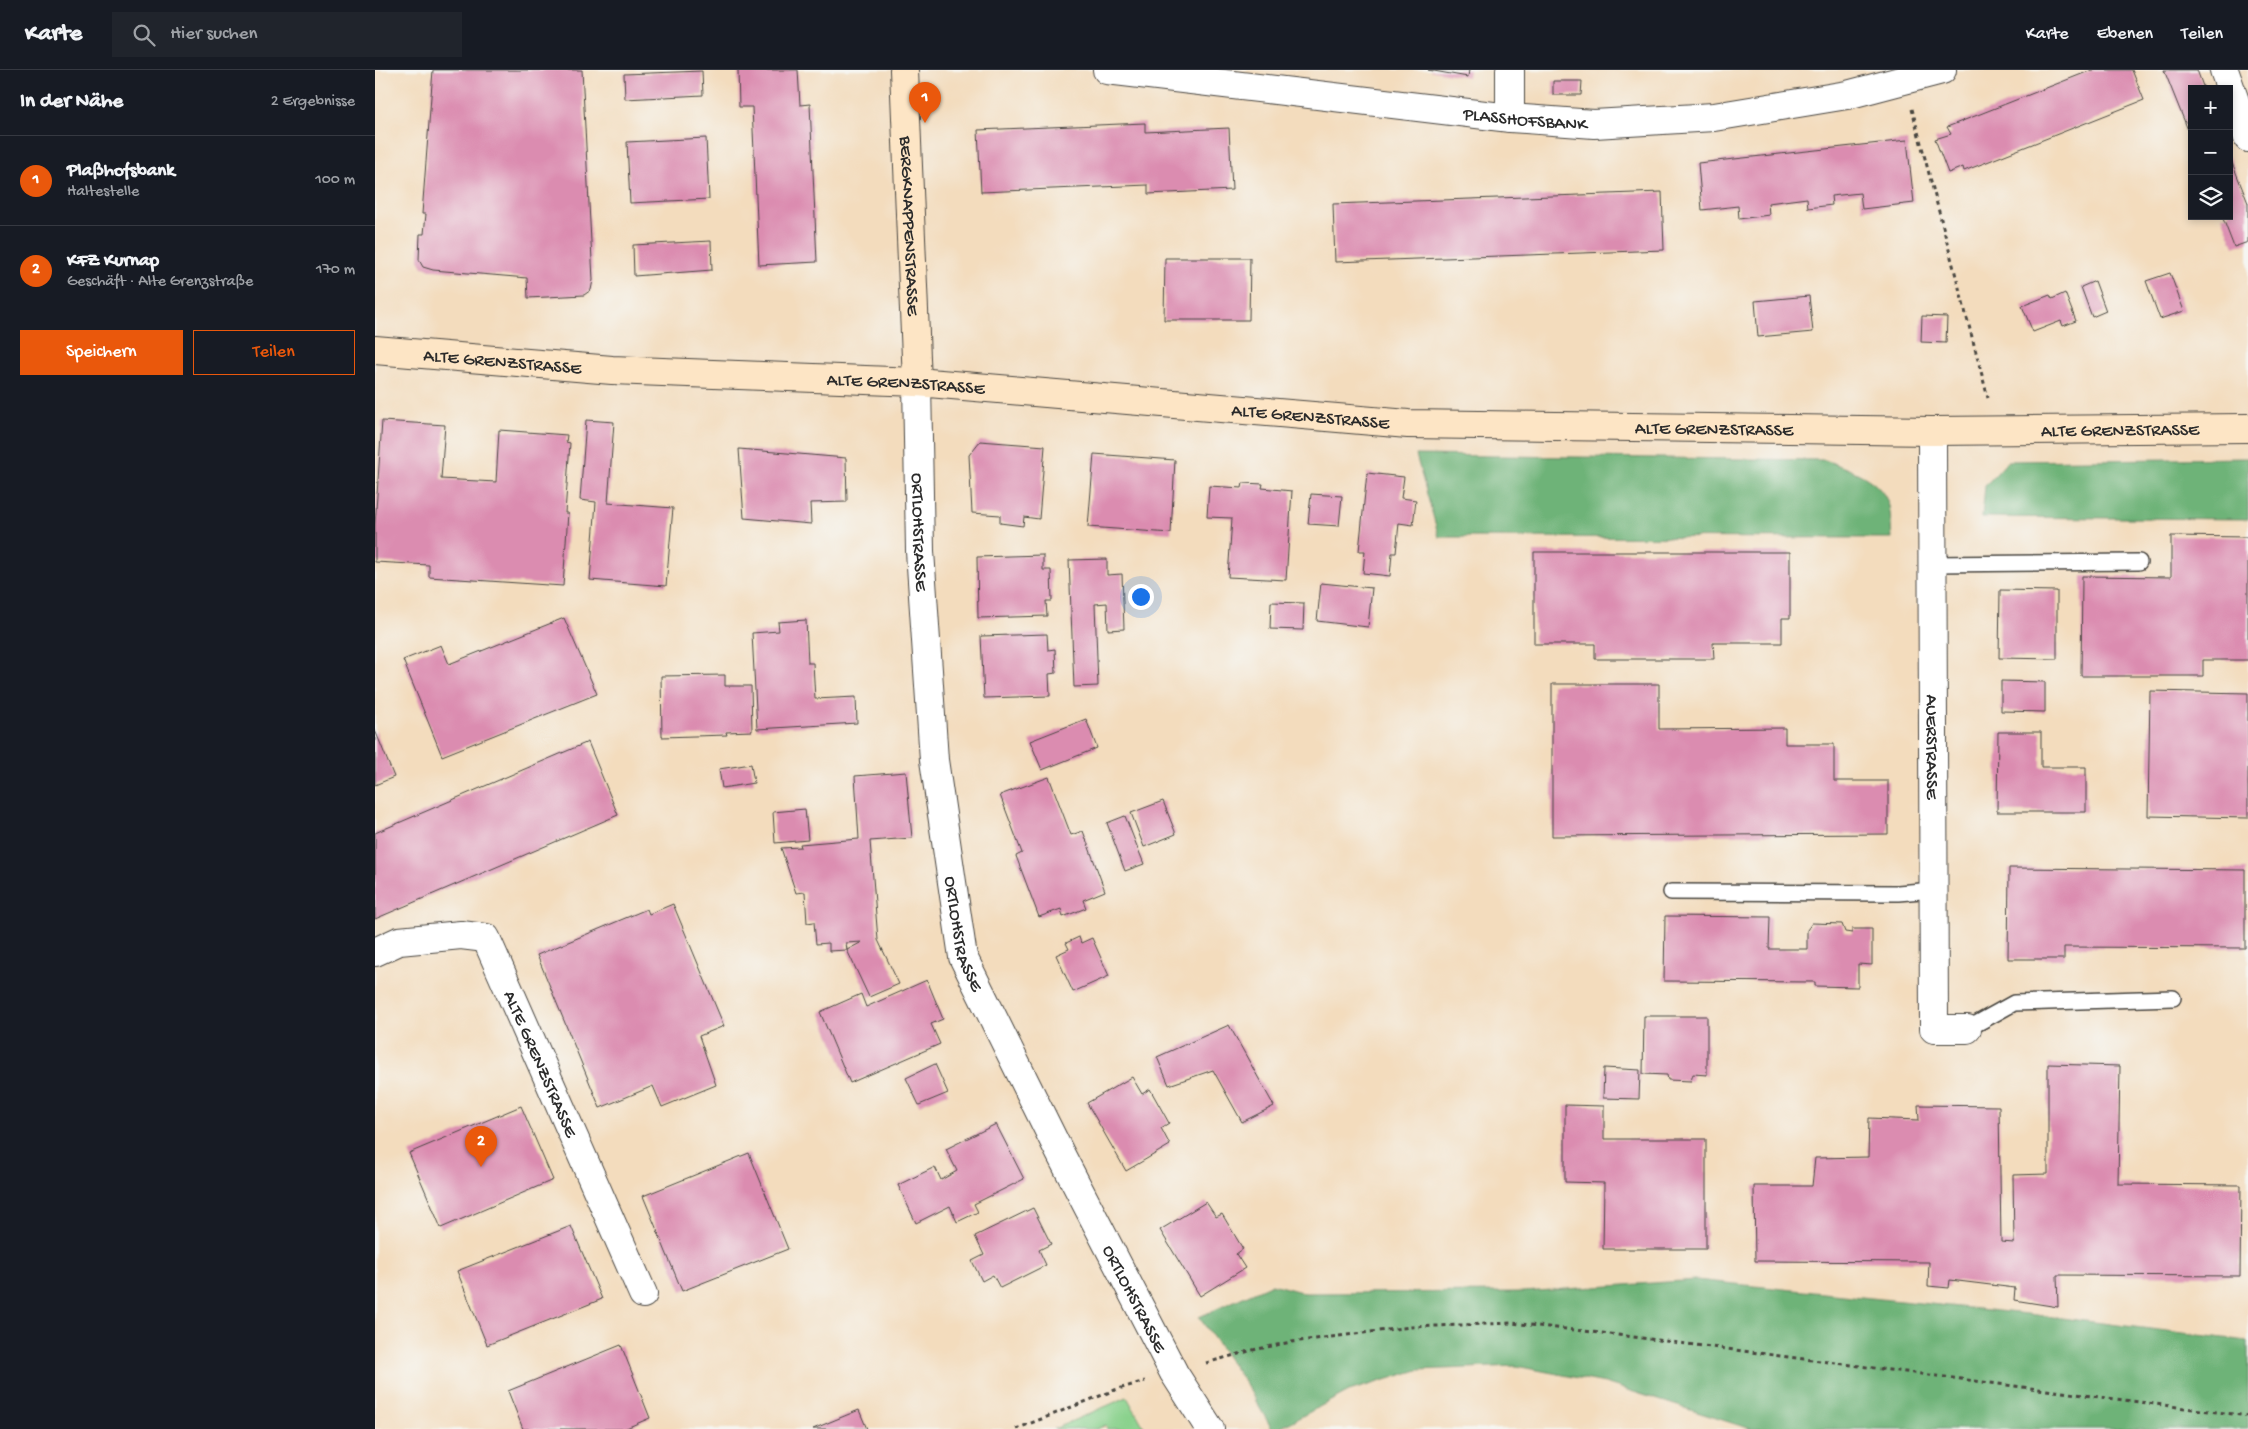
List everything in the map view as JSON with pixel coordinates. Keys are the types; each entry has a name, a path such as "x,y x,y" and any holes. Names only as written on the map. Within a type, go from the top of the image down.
{"street":[{"name":"BERGKNAPPENSTRASSE","path":"904,70 917,382"},
{"name":"PLASSHOFSBANK","path":"1107,70 1510,118 1594,124 1714,118 1847,95 1942,70"},
{"path":"1510,70 1510,118"},
{"path":"2224,70 2248,138"},
{"name":"ALTE GRENZSTRASSE","path":"375,350 612,370 917,382 1407,424 1932,432 2248,428"},
{"name":"ORTLOHSTRASSE","path":"917,382 920,551 934,760 963,957 1060,1153 1174,1373 1211,1429"},
{"name":"AUERSTRASSE","path":"1932,432 1933,1029 1967,1029"},
{"name":"ALTE GRENZSTRASSE","path":"375,952 399,941 461,935 486,938 643,1294"}],"lane":[{"path":"1933,564 2139,562"},
{"path":"1671,892 1898,893 1933,890"},
{"path":"1967,1029 2014,1003 2173,998"}],"path":[{"path":"1904,80 1996,430"},
{"path":"1016,1429 1115,1390 1224,1358 1291,1342 1411,1327 1512,1323 1620,1335 2248,1416"}],"green space":[{"path":"1416,455 1825,460 1863,476 1879,488 1889,506 1892,538 1439,537"},
{"path":"2248,458 2248,519 1982,517 1985,486 2008,461"},
{"path":"1696,1280 2037,1315 2248,1341 2248,1429 1751,1429 1605,1383 1516,1366 1418,1370 1349,1391 1278,1429 1272,1429 1246,1384 1199,1317 1272,1284 1305,1293 1523,1292"},
{"path":"1127,1397 1145,1429 1107,1429 1106,1425 1097,1429 1054,1429"}],"building":[{"path":"433,70 582,70 593,280 591,290 584,295 528,298 527,278 433,270 423,267 419,260 420,234 424,234 426,214 422,214"},
{"path":"738,70 798,70 800,105 810,104 817,262 759,265 752,107 739,107"},
{"path":"1428,70 1469,70 1468,77"},
{"path":"2092,70 2132,70 2144,100 1964,171 1963,167 1948,173 1935,139 1951,134 1947,127"},
{"path":"2164,70 2197,70 2203,85 2188,85 2188,130"},
{"path":"702,71 703,95 625,99 624,74"},
{"path":"1553,81 1582,81 1581,95 1553,95"},
{"path":"1145,123 1145,132 1229,128 1232,190 1148,194 1148,185 981,192 978,130"},
{"path":"706,138 709,199 630,203 627,142"},
{"path":"1907,140 1914,203 1862,209 1860,193 1831,196 1832,205 1808,208 1807,198 1768,203 1769,215 1739,219 1738,206 1702,210 1698,163"},
{"path":"2233,165 2248,203 2248,242 2234,247 2224,220 2233,220"},
{"path":"1662,192 1664,250 1335,262 1333,204"},
{"path":"711,241 712,270 634,276 633,245"},
{"path":"1165,258 1250,258 1249,320 1164,320"},
{"path":"2170,273 2184,311 2160,319 2146,281"},
{"path":"2095,281 2106,311 2092,317 2081,287"},
{"path":"2065,293 2076,321 2063,326 2061,321 2033,332 2022,306 2050,295 2052,299"},
{"path":"1809,296 1813,332 1758,337 1755,301"},
{"path":"1922,316 1947,317 1946,343 1921,342"},
{"path":"586,420 614,422 608,503 673,508 666,586 590,580 596,502 580,500"},
{"path":"382,421 445,425 441,479 496,482 499,430 567,435 566,442 570,443 565,513 568,513 563,586 429,577 429,565 375,562 375,525"},
{"path":"980,441 1045,446 1039,519 1024,517 1023,526 1000,523 1000,515 972,513 969,455"},
{"path":"739,449 846,458 847,502 810,503 811,524 744,518"},
{"path":"1094,454 1175,460 1171,533 1088,527"},
{"path":"1367,473 1404,477 1401,498 1416,500 1413,525 1399,523 1396,553 1392,553 1390,576 1363,573 1365,551 1359,551"},
{"path":"1243,483 1263,484 1262,488 1292,491 1286,580 1228,577 1232,518 1207,517 1209,486 1242,488"},
{"path":"1311,494 1342,496 1339,526 1308,524"},
{"path":"2171,536 2248,537 2248,660 2203,660 2203,676 2081,676 2082,576 2171,577"},
{"path":"1534,552 1790,552 1790,618 1782,618 1782,643 1713,643 1714,659 1595,659 1595,644 1534,644"},
{"path":"1043,555 1043,570 1051,570 1052,601 1046,601 1047,616 978,618 977,557"},
{"path":"1107,559 1107,575 1122,574 1124,629 1108,630 1107,603 1095,604 1098,686 1074,687 1069,560"},
{"path":"1321,583 1372,588 1368,627 1317,621"},
{"path":"2000,590 2057,591 2057,659 1999,658"},
{"path":"1271,602 1304,603 1303,630 1270,629"},
{"path":"564,618 597,694 442,756 403,660 441,645 449,664"},
{"path":"806,620 808,663 813,663 815,699 856,697 857,723 757,729 752,633 779,631 778,622"},
{"path":"1047,634 1048,650 1055,649 1056,673 1049,674 1050,696 984,698 981,636"},
{"path":"725,675 725,686 751,686 752,731 726,732 727,735 662,737 661,676"},
{"path":"2001,681 2045,682 2045,712 2001,711"},
{"path":"1552,684 1659,684 1659,729 1785,728 1785,744 1834,744 1834,781 1888,781 1888,834 1552,836"},
{"path":"2150,691 2248,693 2248,818 2148,816"},
{"path":"1086,719 1097,748 1042,770 1030,741"},
{"path":"375,730 394,777 375,785"},
{"path":"1998,732 2041,732 2041,767 2086,767 2086,812 1997,812"},
{"path":"588,742 618,815 375,919 375,833"},
{"path":"751,764 754,783 722,788 719,769"},
{"path":"906,772 912,838 870,841 878,940 899,984 869,997 847,950 829,951 829,943 816,944 814,922 807,923 805,892 796,893 781,848 801,847 800,844 859,839 855,776","holes":["862,942 847,950 846,943"]},
{"path":"1049,777 1071,835 1083,831 1105,891 1083,900 1086,908 1063,917 1061,909 1039,917 1016,856 1022,853 1000,795"},
{"path":"1163,801 1176,834 1144,847 1131,813"},
{"path":"805,809 808,840 775,843 773,812"},
{"path":"1125,816 1144,864 1125,871 1107,823"},
{"path":"2009,868 2245,870 2245,948 2064,947 2064,959 2008,959"},
{"path":"673,904 724,1026 699,1036 716,1085 662,1107 653,1086 600,1108 537,955 647,909 649,914"},
{"path":"1665,916 1770,917 1769,949 1807,949 1807,930 1812,923 1842,924 1845,932 1852,933 1852,929 1872,929 1872,965 1858,964 1858,987 1815,986 1815,982 1664,981"},
{"path":"1079,937 1081,943 1092,938 1109,976 1073,992 1056,955 1069,949 1066,943"},
{"path":"927,980 943,1019 931,1024 940,1044 850,1083 820,1012 861,994 866,1007"},
{"path":"1644,1016 1707,1016 1707,1075 1693,1074 1691,1081 1668,1080 1667,1075 1643,1074"},
{"path":"1229,1025 1274,1106 1242,1122 1213,1070 1169,1085 1157,1057"},
{"path":"935,1064 948,1093 919,1105 906,1078"},
{"path":"2048,1064 2120,1066 2118,1184 2241,1185 2240,1276 2057,1275 2058,1307 2014,1300 2015,1288 1950,1280 1949,1288 1928,1286 1929,1262 1755,1261 1754,1186 1812,1186 1815,1158 1868,1157 1869,1118 1919,1120 1918,1105 1999,1106 2001,1242 2014,1243 2013,1175 2048,1174"},
{"path":"1604,1068 1640,1070 1639,1099 1603,1098"},
{"path":"1132,1077 1142,1094 1150,1089 1169,1123 1161,1128 1170,1145 1126,1171 1087,1103"},
{"path":"1565,1105 1604,1106 1604,1139 1706,1139 1706,1249 1603,1249 1604,1183 1565,1182"},
{"path":"521,1106 553,1180 441,1228 409,1153"},
{"path":"996,1124 1024,1179 974,1204 978,1212 957,1222 950,1206 916,1223 898,1185 935,1167 941,1180 957,1171 946,1149"},
{"path":"749,1153 788,1249 682,1291 643,1196"},
{"path":"1206,1202 1216,1217 1222,1214 1243,1249 1236,1254 1245,1268 1200,1296 1160,1230"},
{"path":"1033,1208 1051,1244 1039,1250 1046,1265 1000,1288 993,1275 982,1281 972,1261 984,1255 975,1236"},
{"path":"571,1226 602,1299 487,1345 457,1271"},
{"path":"621,1345 650,1418 624,1429 523,1429 508,1391"},
{"path":"859,1410 867,1429 813,1429"}],"place":[{"name":"Plaßhofsbank","path":"925,123"},
{"name":"KFZ Kurnap","path":"481,1167"}]}
